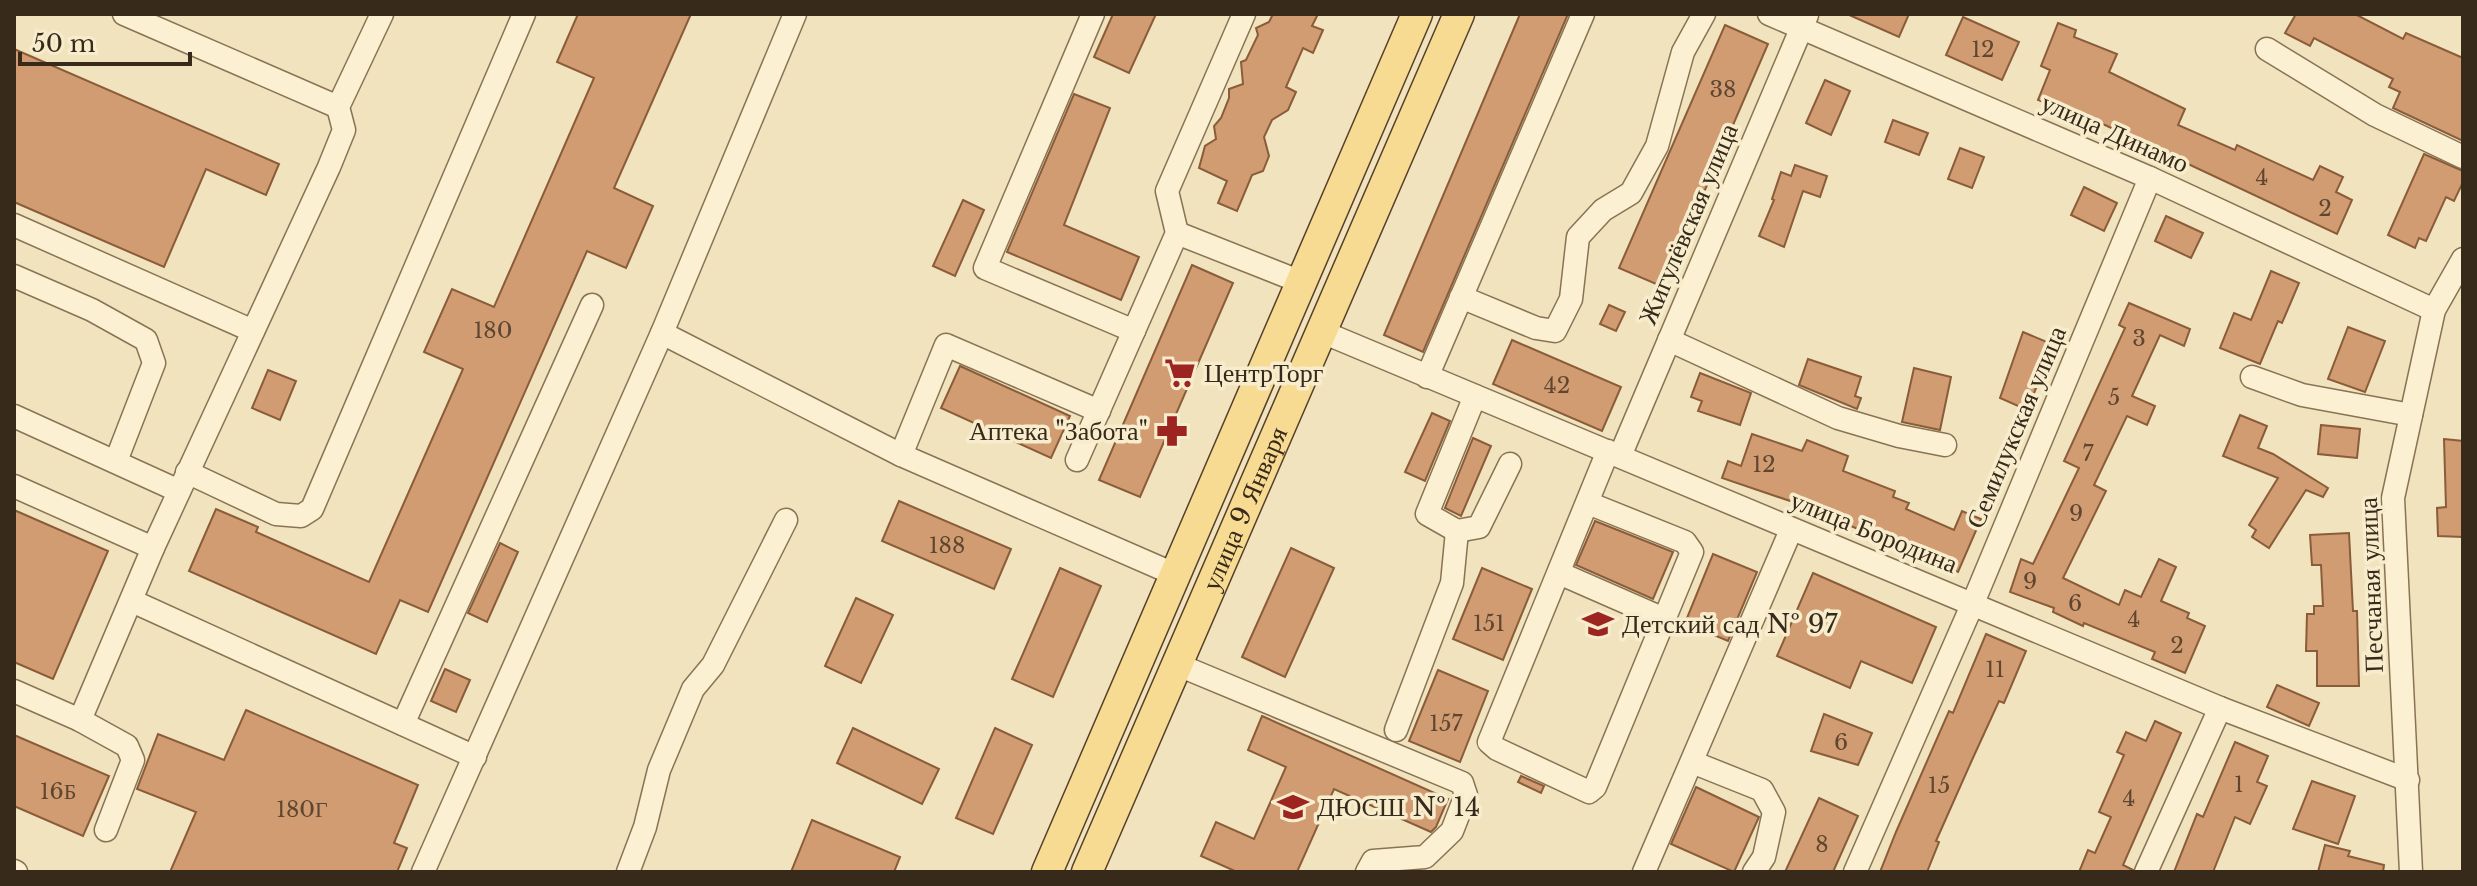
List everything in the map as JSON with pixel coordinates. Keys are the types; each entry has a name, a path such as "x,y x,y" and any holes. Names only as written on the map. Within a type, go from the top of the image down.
{"main road":[{"name":"улица 9 Января","path":"1047,872 1417,14"},
{"name":"улица 9 Января","path":"1087,872 1459,14"}],"street":[{"path":"124,14 338,107"},
{"path":"80,720 153,548 344,130 338,107 382,14"},
{"path":"14,416 116,461 276,514 301,516 312,509 524,14"},
{"path":"423,872 662,333 795,14"},
{"path":"1093,14 985,268 1134,331"},
{"path":"1077,460 1177,233 1167,191 1244,14"},
{"path":"1427,377 1583,14"},
{"path":"1461,297 1536,328 1555,331 1571,299 1578,237 1603,210 1631,193 1657,146 1683,52 1704,14"},
{"name":"улица Динамо","path":"1769,14 1805,21 2434,310"},
{"name":"Жигулёвская улица","path":"1664,619 1592,792 1497,749 1489,742 1588,503 1669,340 1805,21"},
{"path":"2267,49 2375,115 2463,157"},
{"name":"Семилукская улица","path":"1855,872 1973,603 2150,178"},
{"path":"14,225 253,331"},
{"path":"1177,233 1301,282"},
{"name":"Песчаная улица","path":"2411,872 2393,498 2434,310 2463,259"},
{"path":"14,276 92,310 146,340 154,363 116,461"},
{"path":"403,724 592,305"},
{"name":"улица Бородина","path":"1320,331 2220,708 2408,780"},
{"path":"662,333 901,455 1174,574"},
{"path":"1669,340 1838,418 1899,436 1945,445"},
{"path":"901,455 946,345 1099,411"},
{"path":"2252,377 2302,395 2411,415"},
{"path":"1475,396 1427,514 1457,531 1479,527 1510,464"},
{"path":"14,486 153,548"},
{"path":"1559,573 1664,619 1692,552 1685,542 1588,503"},
{"path":"628,872 645,827 659,770 693,689 713,665 786,520"},
{"path":"1644,872 1791,530"},
{"path":"1396,730 1452,583 1457,531"},
{"path":"132,601 475,757"},
{"path":"1176,664 1462,783 1466,795 1452,831 1425,857 1373,861 1367,872"},
{"path":"14,691 80,720 127,746 133,760 106,830"},
{"path":"2146,872 2220,708"},
{"path":"1692,762 1762,790 1774,812 1764,857 1754,872"}],"building":[{"path":"578,14 691,14 614,188 653,206 626,268 587,251 428,612 400,600 376,654 189,571 216,509 258,527 256,532 369,582 463,369 424,352 452,289 494,307 594,78 557,62"},
{"path":"1113,14 1156,14 1129,73 1094,57"},
{"path":"1273,14 1318,14 1312,26 1323,30 1313,53 1303,48 1286,87 1296,92 1288,110 1272,120 1264,137 1269,156 1263,171 1252,175 1237,211 1218,203 1227,181 1199,168 1205,146 1216,139 1214,126 1221,118 1229,89 1243,84 1241,62 1246,60 1258,35 1256,28 1269,22"},
{"path":"1520,14 1568,14 1423,352 1384,335"},
{"path":"1847,14 1909,14 1899,37"},
{"path":"2296,14 2355,14 2403,39 2406,33 2463,58 2463,141 2393,108 2400,92 2389,87 2393,79 2314,38 2310,46 2285,33"},
{"path":"1963,17 2019,42 2002,80 1946,55"},
{"path":"2058,23 2076,30 2074,37 2117,54 2109,72 2185,109 2178,125 2235,150 2237,145 2313,180 2320,166 2343,177 2336,192 2352,200 2337,234 2105,125 2038,100 2050,70 2041,66"},
{"path":"1725,25 1768,44 1663,287 1619,268"},
{"path":"14,49 279,164 266,195 206,169 164,267 14,202"},
{"path":"1825,80 1850,91 1831,135 1806,123"},
{"path":"1074,94 1110,108 1064,225 1139,257 1121,300 1007,252"},
{"path":"1893,120 1928,133 1919,155 1885,142"},
{"path":"1960,148 1984,157 1972,188 1948,179"},
{"path":"2424,154 2463,171 2463,182 2454,201 2446,197 2426,241 2419,238 2415,248 2388,235"},
{"path":"1795,165 1827,176 1820,197 1803,191 1784,247 1759,236 1774,200 1781,172 1791,176"},
{"path":"2084,187 2117,203 2104,231 2071,215"},
{"path":"963,200 984,210 955,276 933,266"},
{"path":"2166,216 2203,233 2191,258 2155,241"},
{"path":"1192,265 1233,283 1140,497 1099,480"},
{"path":"2271,271 2299,283 2282,323 2278,321 2260,364 2220,348 2234,313 2251,320"},
{"path":"2129,303 2190,329 2184,346 2160,335 2132,396 2155,406 2147,425 2127,416 2094,485 2106,491 2063,578 2119,605 2125,590 2141,597 2159,559 2176,567 2161,601 2189,613 2187,618 2205,626 2185,673 2152,659 2155,652 2084,623 2083,626 2053,612 2054,608 2010,592 2021,559 2033,564 2079,468 2064,461 2125,328 2119,325"},
{"path":"1609,305 1625,312 1616,331 1600,324"},
{"path":"2348,327 2385,341 2365,392 2328,379"},
{"path":"2023,332 2054,345 2027,410 2000,398"},
{"path":"1512,340 1621,387 1602,431 1493,384"},
{"path":"1808,359 1861,377 1855,396 1861,398 1857,409 1799,385"},
{"path":"960,366 1070,416 1051,458 941,408"},
{"path":"1914,368 1951,377 1940,430 1902,422"},
{"path":"268,370 296,381 280,420 252,408"},
{"path":"1700,373 1751,393 1740,425 1698,411 1702,401 1691,397"},
{"path":"1432,413 1450,421 1425,481 1405,472"},
{"path":"2240,415 2267,426 2258,448 2328,488 2323,497 2306,490 2269,548 2252,537 2256,530 2249,525 2278,478 2223,456"},
{"path":"2321,425 2360,429 2357,458 2318,454"},
{"path":"1752,434 1802,451 1807,440 1848,456 1843,471 1895,491 1893,497 1909,503 1906,509 1954,530 1962,511 1981,519 1958,572 1917,555 1920,548 1886,535 1884,540 1796,503 1722,478 1728,461 1741,466"},
{"path":"1473,438 1491,446 1461,516 1445,508"},
{"path":"2444,439 2463,441 2463,537 2438,536 2437,508 2446,507"},
{"path":"899,501 1011,549 994,589 882,541"},
{"path":"14,510 108,551 53,679 14,662"},
{"path":"1595,521 1673,552 1653,599 1576,565"},
{"path":"2349,533 2353,611 2357,611 2359,686 2317,686 2317,651 2306,651 2307,614 2314,614 2314,606 2323,606 2321,565 2312,565 2310,535"},
{"path":"500,543 518,552 487,622 468,613"},
{"path":"1291,548 1334,568 1285,677 1242,657"},
{"path":"1713,554 1757,572 1728,641 1685,623"},
{"path":"1060,568 1101,586 1053,697 1012,679"},
{"path":"1482,568 1532,589 1503,660 1453,639"},
{"path":"1813,573 1936,627 1912,683 1861,661 1850,688 1777,656"},
{"path":"856,598 893,615 861,683 825,666"},
{"path":"1986,634 2026,651 2004,703 1999,701 1972,760 1936,841 1939,842 1927,872 1880,872 1949,711 1953,713"},
{"path":"445,669 470,680 456,712 431,701"},
{"path":"1438,670 1488,691 1460,762 1409,741"},
{"path":"2277,685 2319,703 2309,726 2267,707"},
{"path":"246,710 418,785 394,843 407,848 397,872 170,872 196,812 137,789 158,734 224,760"},
{"path":"1824,714 1872,733 1858,765 1811,751"},
{"path":"1262,716 1448,799 1436,827 1431,832 1334,789 1297,872 1237,872 1201,856 1216,822 1254,839 1286,767 1248,750"},
{"path":"2155,721 2181,733 2123,865 2132,872 2079,872 2088,850 2095,853 2111,817 2099,812 2124,755 2117,752 2126,732 2146,741"},
{"path":"853,728 939,769 922,804 837,763"},
{"path":"995,728 1032,745 993,834 956,818"},
{"path":"14,735 109,776 83,836 14,806"},
{"path":"2235,742 2268,756 2257,782 2267,786 2250,824 2235,817 2213,872 2174,872 2197,814 2203,817"},
{"path":"1521,776 1544,786 1541,793 1518,782"},
{"path":"2312,781 2355,796 2338,844 2293,829"},
{"path":"1696,787 1759,817 1734,872 1671,844"},
{"path":"1819,798 1858,816 1833,872 1785,872"},
{"path":"812,820 900,857 894,872 791,872"},
{"path":"2325,845 2350,851 2348,856 2384,865 2383,872 2318,872"}],"place":[{"name":"ЦентрТорг","path":"1180,373"},
{"name":"Аптека \"Забота\"","path":"1172,431"},
{"name":"Детский сад № 97","path":"1598,624"},
{"name":"ДЮСШ № 14","path":"1293,807"}]}
